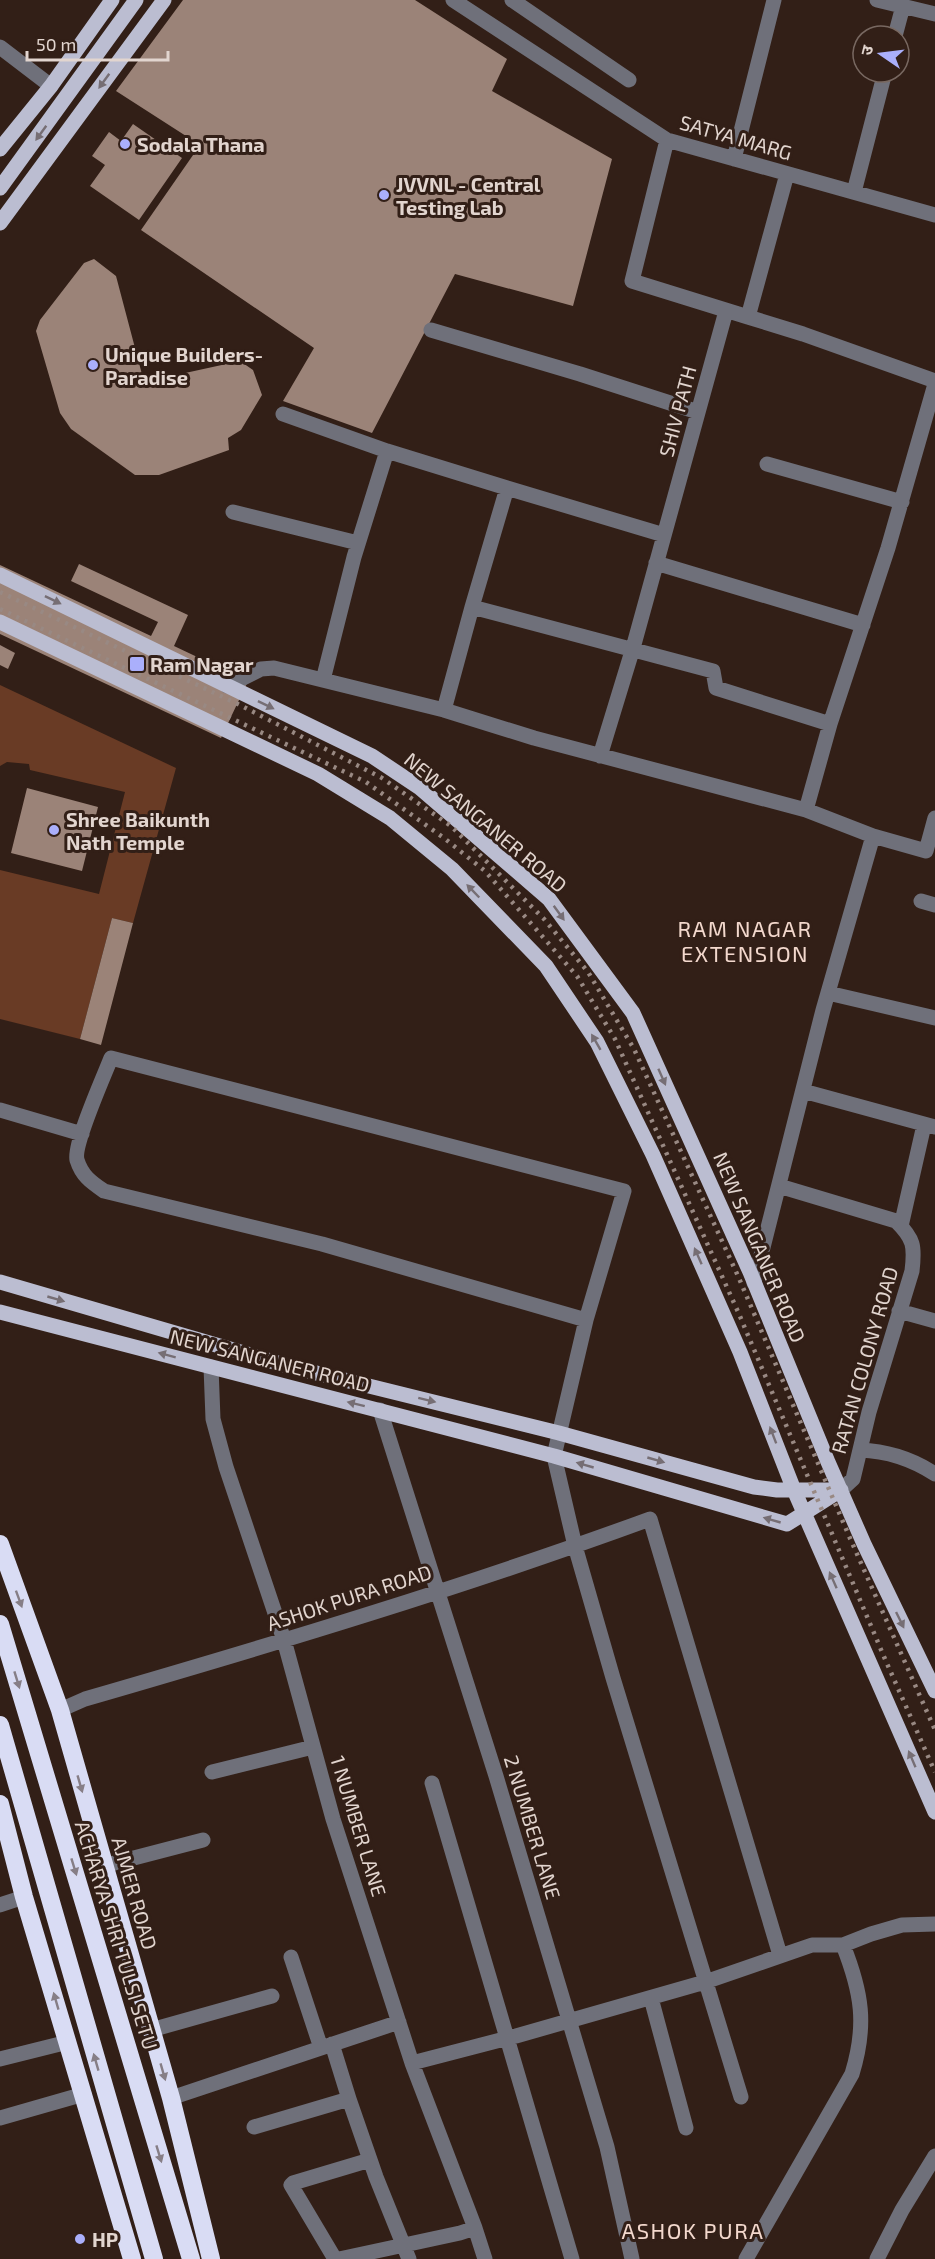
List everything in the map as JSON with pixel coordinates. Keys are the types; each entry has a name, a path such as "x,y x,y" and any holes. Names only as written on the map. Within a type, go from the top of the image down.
{"highway":[{"name":"AJMER ROAD","path":"0,1544 60,1710 171,2098 211,2259"},
{"name":"ACHARYA SHRI TULSI SETU","path":"0,1624 190,2259"},
{"path":"0,1725 154,2259"},
{"path":"0,1804 24,1897 132,2259"}],"main road":[{"path":"0,149 51,86 112,0"},
{"path":"0,188 136,0"},
{"path":"0,223 164,0"},
{"name":"NEW SANGANER ROAD","path":"0,575 372,756 420,788 549,899 633,1013 754,1283 864,1544 935,1691"},
{"path":"0,622 318,774 390,818 452,869 546,966 597,1042 653,1155 740,1352 804,1514 935,1812"},
{"name":"NEW SANGANER ROAD","path":"0,1282 288,1366 559,1433 754,1487 842,1490"},
{"name":"NEW SANGANER ROAD","path":"0,1312 554,1456 787,1524 842,1490"}],"street":[{"name":"SATYA MARG","path":"453,0 667,140 935,215"},
{"path":"512,0 629,80"},
{"path":"734,159 774,0"},
{"path":"877,0 935,14"},
{"path":"898,24 903,6"},
{"path":"0,47 51,86"},
{"path":"854,192 882,84"},
{"path":"667,140 632,281 803,333 935,383 929,426 902,502 806,810"},
{"path":"748,317 787,174"},
{"name":"SHIV PATH","path":"600,756 633,648 726,311"},
{"path":"430,330 580,374 698,412"},
{"path":"283,414 387,451 664,535"},
{"path":"323,680 358,543 387,451"},
{"path":"767,464 902,502"},
{"path":"444,710 507,488"},
{"path":"233,512 358,543"},
{"path":"656,563 863,625"},
{"path":"472,607 713,671 716,688 831,724"},
{"path":"227,686 268,667 444,710 534,738 806,810 873,836 926,851 935,818"},
{"path":"754,1283 828,993 873,836"},
{"path":"828,993 935,1018"},
{"path":"586,1320 322,1244 104,1191 86,1179 76,1158 82,1134 111,1058 624,1191 586,1320 554,1456 575,1546 741,2097"},
{"path":"779,1186 896,1221 901,1226 929,1126 803,1091"},
{"path":"0,1110 82,1134"},
{"name":"RATAN COLONY ROAD","path":"842,1490 853,1479 912,1271 915,1251 909,1233 901,1226"},
{"path":"899,1311 935,1321"},
{"name":"1 NUMBER LANE","path":"211,1367 213,1419 226,1467 284,1640 333,1820 411,2063"},
{"name":"2 NUMBER LANE","path":"380,1410 496,1776 606,2147 632,2259"},
{"path":"860,1450 879,1450 906,1458 935,1474"},
{"name":"ASHOK PURA ROAD","path":"60,1710 85,1699 284,1640 437,1591 650,1519 780,1955"},
{"path":"212,1772 313,1747"},
{"path":"432,1783 572,2259"},
{"path":"103,1866 203,1840"},
{"path":"0,1905 24,1897"},
{"path":"485,2259 411,2063 651,1998 812,1945 843,1945 871,1934 902,1926 935,1924"},
{"path":"746,2259 852,2074 860,2048 862,2020 854,1973 843,1945"},
{"path":"291,1957 326,2046 350,2099 370,2160 406,2252"},
{"path":"151,2030 272,1996"},
{"path":"651,1998 686,2128"},
{"path":"171,2098 399,2022"},
{"path":"0,2059 68,2042"},
{"path":"0,2118 84,2094"},
{"path":"254,2127 350,2099"},
{"path":"877,2259 902,2210 935,2156"},
{"path":"370,2160 291,2185 337,2259 406,2252 475,2228"}],"shaded area":[{"path":"0,685 176,768 133,923 112,918 80,1039 0,1019 0,870 99,894 125,792 30,770 29,764 7,762 0,766"}],"building":[{"name":"JVVNL - Central Testing Lab","path":"183,0 415,0 507,59 492,91 612,159 573,306 455,274 372,433 283,401 314,348 141,230 200,145 116,91"},
{"path":"133,124 182,158 139,220 90,186 105,165 92,156 109,132 121,141"},
{"name":"Unique Builders- Paradise","path":"94,259 116,276 144,382 240,361 253,370 262,395 241,430 228,438 229,450 159,475 135,475 71,429 60,413 36,331 40,320 84,263"},
{"name":"Ram Nagar","path":"79,564 188,615 174,646 248,681 221,738 0,634 0,565 151,636 158,622 71,581"},
{"path":"0,645 15,653 8,669 0,665"},
{"name":"Shree Baikunth Nath Temple","path":"27,788 98,807 82,871 11,853"},
{"path":"112,918 133,923 101,1045 80,1039"}],"railway":[{"path":"0,592 240,705 382,778 451,826 544,919 588,972 634,1049 738,1276 935,1730"},
{"path":"0,609 366,782 444,838 485,871 577,976 615,1039 739,1314 935,1772"}],"place":[{"name":"Sodala Thana","path":"125,144"},
{"name":"JVVNL - Central Testing Lab","path":"384,195"},
{"name":"Unique Builders- Paradise","path":"93,365"},
{"name":"Ram Nagar","path":"137,664"},
{"name":"Shree Baikunth Nath Temple","path":"54,830"},
{"name":"HP","path":"80,2239"}],"district":[{"name":"RAM NAGAR EXTENSION","path":"745,940"},
{"name":"ASHOK PURA","path":"693,2230"}]}
